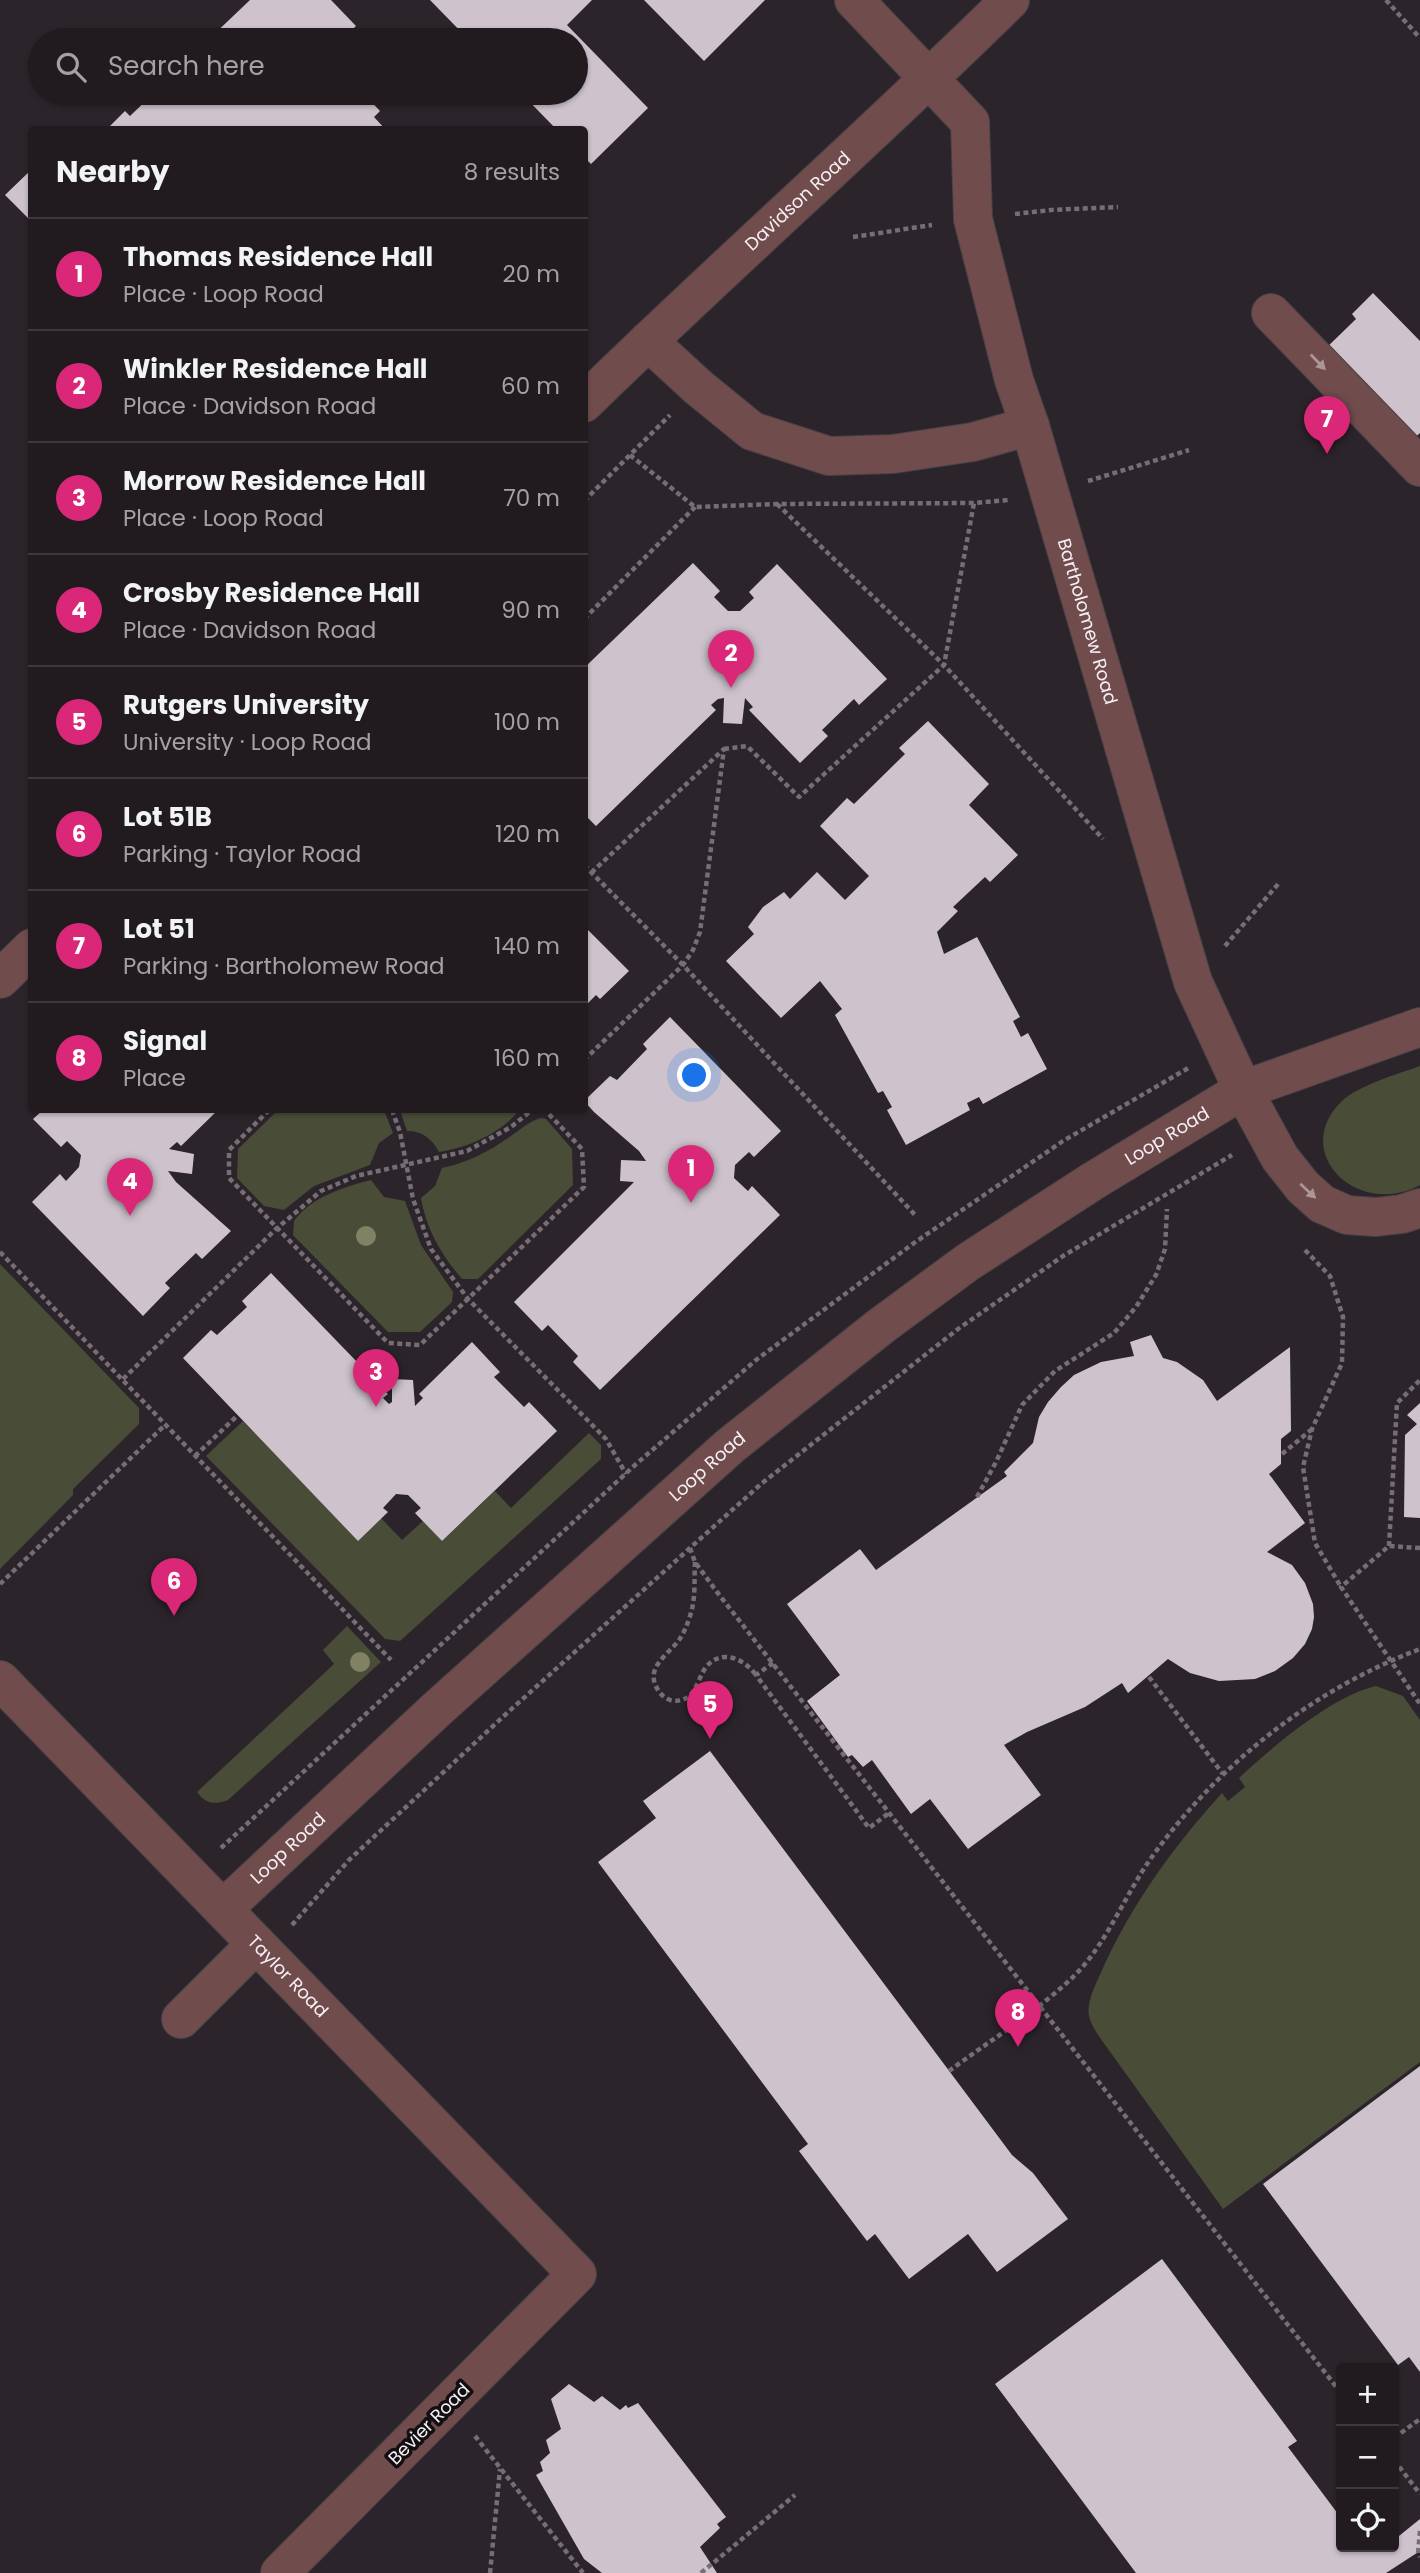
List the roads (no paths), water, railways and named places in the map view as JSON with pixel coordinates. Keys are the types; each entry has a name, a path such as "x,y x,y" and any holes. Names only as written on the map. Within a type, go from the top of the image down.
{"street":[{"name":"Bartholomew Road","path":"854,0 970,122 973,219 1014,380 1030,426 1193,982 1243,1090 1280,1158 1303,1188 1322,1204 1347,1215 1376,1217 1402,1214 1420,1208"},
{"name":"Davidson Road","path":"588,400 930,79 1010,0"},
{"path":"1271,313 1420,467"},
{"path":"648,341 752,431 829,456 906,452 973,442 1030,426"},
{"path":"0,979 28,952"},
{"path":"1243,1090 1420,1027"},
{"name":"Loop Road","path":"223,1909 437,1709 730,1446 968,1262 1093,1181 1243,1090"},
{"name":"Taylor Road","path":"0,1680 577,2274"},
{"path":"181,2019 262,1950"},
{"name":"Bevier Road","path":"280,2573 577,2274"}],"place":[{"name":"Lot 51","path":"1327,454"},
{"name":"Winkler Residence Hall","path":"731,688"},
{"name":"Thomas Residence Hall","path":"691,1203"},
{"name":"Crosby Residence Hall","path":"130,1216"},
{"name":"Morrow Residence Hall","path":"376,1407"},
{"name":"Lot 51B","path":"174,1616"},
{"name":"Rutgers University","path":"710,1739"},
{"name":"Signal","path":"1018,2047"}]}
